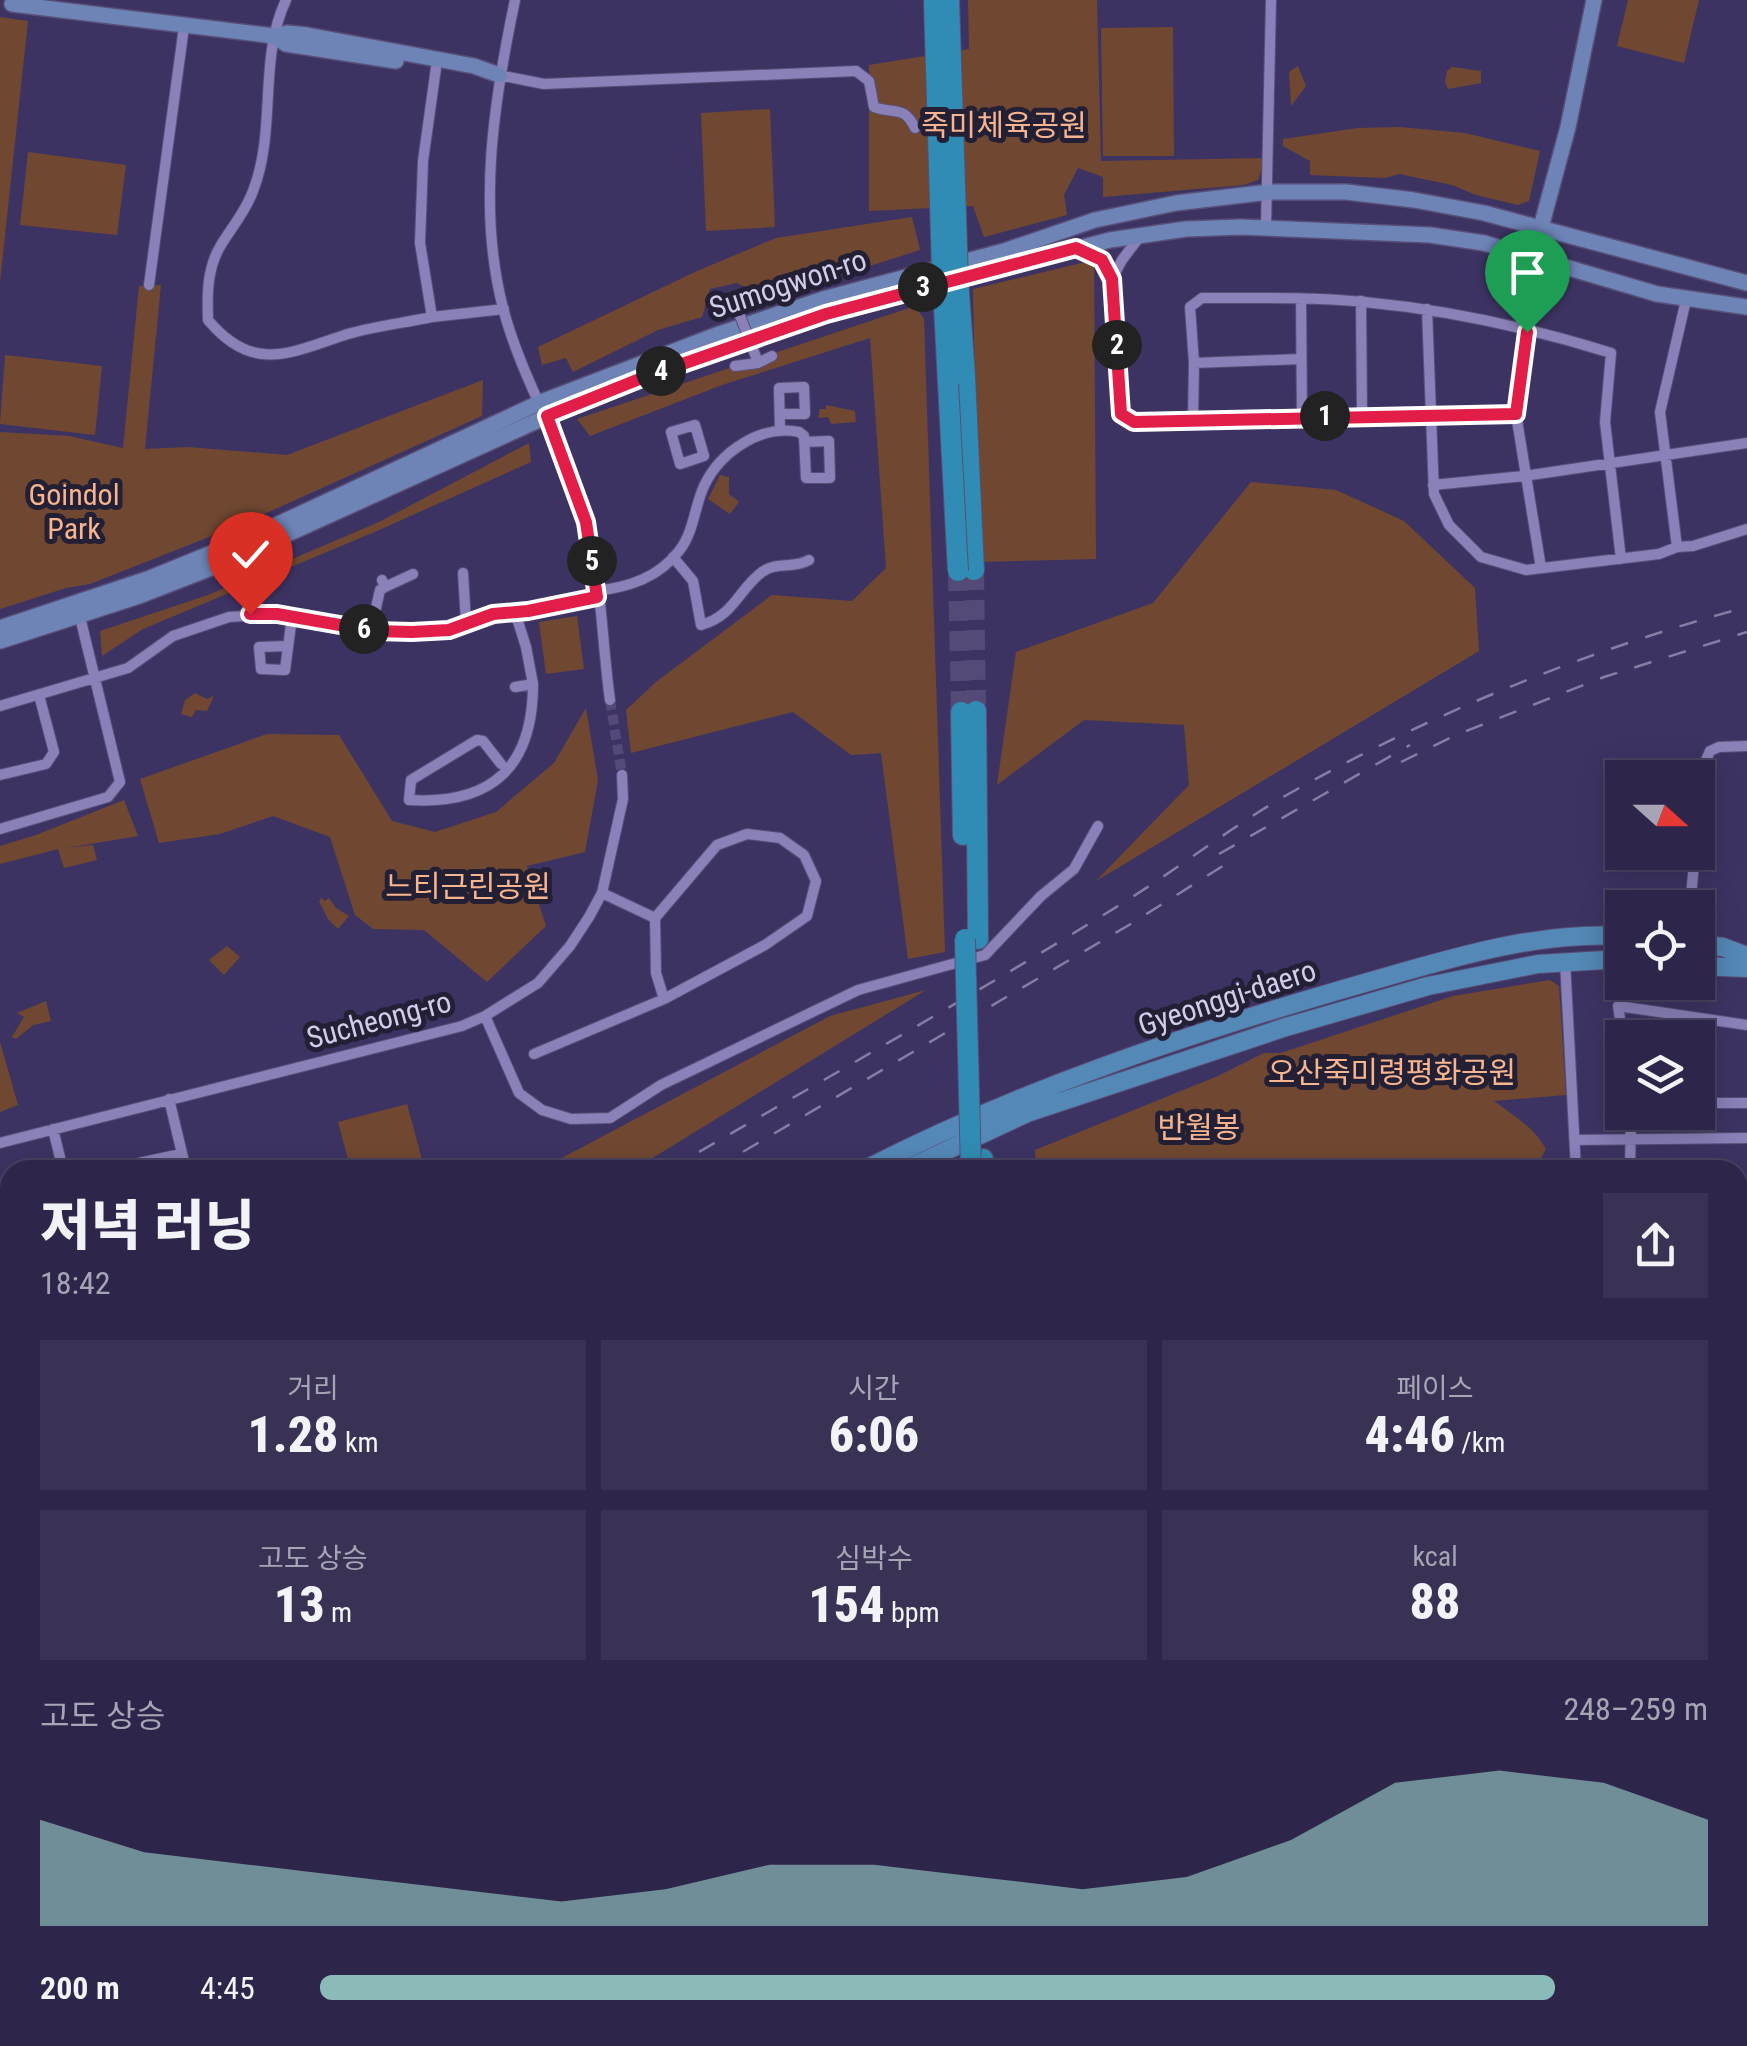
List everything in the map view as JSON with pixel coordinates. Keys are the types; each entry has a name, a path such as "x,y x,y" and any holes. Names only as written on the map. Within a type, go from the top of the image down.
{"highway":[{"path":"934,0 942,269 966,570 950,0"},
{"path":"968,711 979,1160"}],"main road":[{"name":"Gyeonggi-daero","path":"886,1160 1037,1091 1291,1004 1433,963 1532,941 1605,937"},
{"path":"1715,946 1747,947"},
{"path":"1715,947 1747,956"},
{"name":"Gyeonggi-daero","path":"926,1160 1027,1113 1210,1050 1428,986 1565,962 1605,960"},
{"path":"1719,969 1733,965 1747,968"},
{"path":"1715,968 1747,979"}],"street":[{"path":"286,0 274,36 262,158 253,191 213,265 206,288 208,320 238,348 269,356 291,354 352,333 432,317 504,309"},
{"path":"515,0 499,76 490,195 493,256 504,309 586,522 610,700"},
{"path":"1266,226 1270,0"},
{"path":"1533,257 1594,0"},
{"path":"12,4 274,36 287,32 474,66 499,76"},
{"path":"149,285 184,26"},
{"path":"274,36 286,44 544,84 856,72 869,81 874,107 901,111 915,128"},
{"path":"432,317 420,243 423,161 436,68"},
{"name":"Sumogwon-ro","path":"0,641 80,617 237,557 632,366 788,310 1004,251 1095,220 1176,203 1269,192 1346,192 1414,200 1542,228 1747,284"},
{"name":"Sumogwon-ro","path":"0,628 150,578 544,409 826,314 1076,248 1141,236 1186,228 1266,226 1430,235 1484,243 1686,300 1747,307"},
{"path":"1112,279 1141,236"},
{"path":"1076,248 1102,260 1112,279 1121,414 1134,422 1516,414"},
{"path":"1193,420 1190,307 1202,298 1360,302 1427,310 1484,319 1611,353 1605,422 1620,558"},
{"path":"1301,299 1302,417"},
{"path":"1677,547 1660,412 1686,300"},
{"path":"718,314 754,302"},
{"path":"1360,302 1362,415"},
{"path":"737,305 757,360"},
{"path":"1427,310 1433,485 1449,525 1481,557 1526,570 1659,554 1747,529"},
{"path":"1527,332 1516,414 1541,568"},
{"path":"735,366 772,356"},
{"path":"1194,363 1300,359"},
{"path":"780,414 780,431"},
{"path":"0,706 128,668 174,636 212,621 250,614 292,616 371,630 449,630 493,614 597,594 640,581 674,557 692,529 703,488 716,468 742,444 780,431 799,432 804,442"},
{"path":"1433,485 1524,476 1747,443"},
{"path":"704,456 716,468"},
{"path":"674,557 693,580 701,625 725,613 768,568 801,565 809,560"},
{"path":"463,572 466,622"},
{"path":"371,630 384,584 413,574"},
{"path":"501,764 483,741 477,740 410,780 409,800 431,801 470,794 498,781 519,758 532,715 532,684 526,647 514,612"},
{"path":"288,646 292,616"},
{"path":"0,829 108,797 120,782 80,617"},
{"path":"515,686 532,684"},
{"path":"0,775 46,764 52,759 54,752 39,695"},
{"path":"1706,760 1710,751 1719,747 1747,746"},
{"name":"Sucheong-ro","path":"0,1143 462,1026 485,1016 538,983 570,946 602,893 623,799 622,775"},
{"path":"485,1016 520,1093 542,1110 571,1119 610,1118 661,1085 858,990 984,955 1041,896 1074,869 1098,826"},
{"path":"534,1054 664,999 766,945 807,916 816,880 804,855 780,838 747,834 716,845 655,918 656,973 664,999"},
{"path":"602,893 655,918"},
{"path":"1565,962 1576,1160"},
{"path":"1620,1020 1618,1006 1713,1020"},
{"path":"1715,1020 1747,1025"},
{"path":"169,1100 184,1160"},
{"path":"1715,1103 1747,1103"},
{"path":"53,1129 60,1160"},
{"path":"1629,1130 1629,1160"},
{"path":"1575,1140 1747,1138"},
{"path":"154,1160 182,1154"}],"green space":[{"name":"죽미체육공원","path":"968,0 1097,0 1101,161 1266,158 1258,180 1244,185 1103,197 1103,177 1078,168 1064,195 1067,215 984,237 973,206 869,211 869,65 969,49"},
{"path":"1628,0 1699,0 1684,63 1617,46"},
{"path":"0,17 28,21 0,282"},
{"path":"1173,27 1174,156 1103,156 1101,28"},
{"path":"1298,66 1306,86 1291,106 1289,72"},
{"path":"1452,67 1481,71 1481,83 1448,89 1447,71"},
{"path":"770,109 775,227 706,231 701,113"},
{"path":"1358,128 1465,133 1540,151 1529,201 1518,205 1399,174 1385,178 1310,175 1310,161 1283,146 1283,139"},
{"path":"28,152 126,165 117,235 20,225"},
{"path":"912,217 920,250 769,298 737,283 710,289 702,317 658,330 573,372 566,358 542,365 538,347 776,238"},
{"path":"1094,260 1096,559 978,562 973,289"},
{"name":"Goindol Park","path":"161,285 145,449 188,447 287,455 483,380 482,416 242,524 90,584 0,609 0,432 69,436 123,448 139,286"},
{"path":"915,306 924,319 945,952 908,959 881,753 851,755 793,712 631,753 626,710 656,682 772,595 852,601 886,568 870,338 722,385 590,436 577,419"},
{"path":"5,355 102,366 95,435 0,424"},
{"path":"826,405 855,411 856,422 831,424 828,417 818,418 820,409 826,409"},
{"path":"529,443 531,462 143,629 102,656 100,631 208,595 379,522"},
{"path":"720,475 729,477 729,494 739,502 730,514 708,499"},
{"path":"1251,482 1336,490 1404,521 1475,588 1479,651 1096,881 1189,785 1184,725 1084,720 997,785 1016,652 1153,603"},
{"path":"577,616 584,669 546,674 539,622"},
{"path":"195,693 207,699 214,696 207,711 196,710 192,717 181,714 185,700"},
{"name":"느티근린공원","path":"586,708 598,780 585,852 527,866 546,926 487,982 424,930 373,929 355,915 330,837 273,816 220,834 159,843 140,779 267,734 339,735 392,821 435,832 496,812 554,763"},
{"path":"124,800 138,836 66,848 93,845 97,860 64,868 58,849 0,864 0,846"},
{"path":"321,898 329,898 349,916 338,929 328,919"},
{"path":"227,946 240,957 224,975 209,960"},
{"path":"1550,980 1559,986 1566,1095 1494,1101 1536,1134 1546,1149 1540,1160 1036,1160 1035,1150 1218,1076 1264,1053 1281,1053 1453,996"},
{"path":"926,990 649,1160 558,1160 830,1016"},
{"path":"46,1001 51,1021 33,1025 16,1039 12,1037 24,1017 17,1013"},
{"path":"0,1042 18,1105 0,1112"},
{"path":"407,1104 422,1160 348,1160 338,1122"}],"tunnel":[{"path":"974,570 976,711"},
{"path":"958,571 961,712"},
{"path":"610,700 622,775"}],"railway":[{"path":"685,1160 1070,936 1265,808 1340,766 1452,712 1568,664 1747,607"},
{"path":"1401,762 1456,735 1604,677 1747,632"},
{"path":"1219,854 1410,745"},
{"path":"729,1160 1129,925 1237,857"}],"route":[{"path":"250,614 277,614 374,631 412,632 449,630 493,614 597,597 586,522 547,416 642,378 826,314 1076,248 1102,260 1112,279 1121,414 1134,422 1516,414 1527,332"}],"park label":[{"name":"오산죽미령평화공원","path":"1392,1073"},
{"name":"반월봉","path":"1199,1128"}]}
